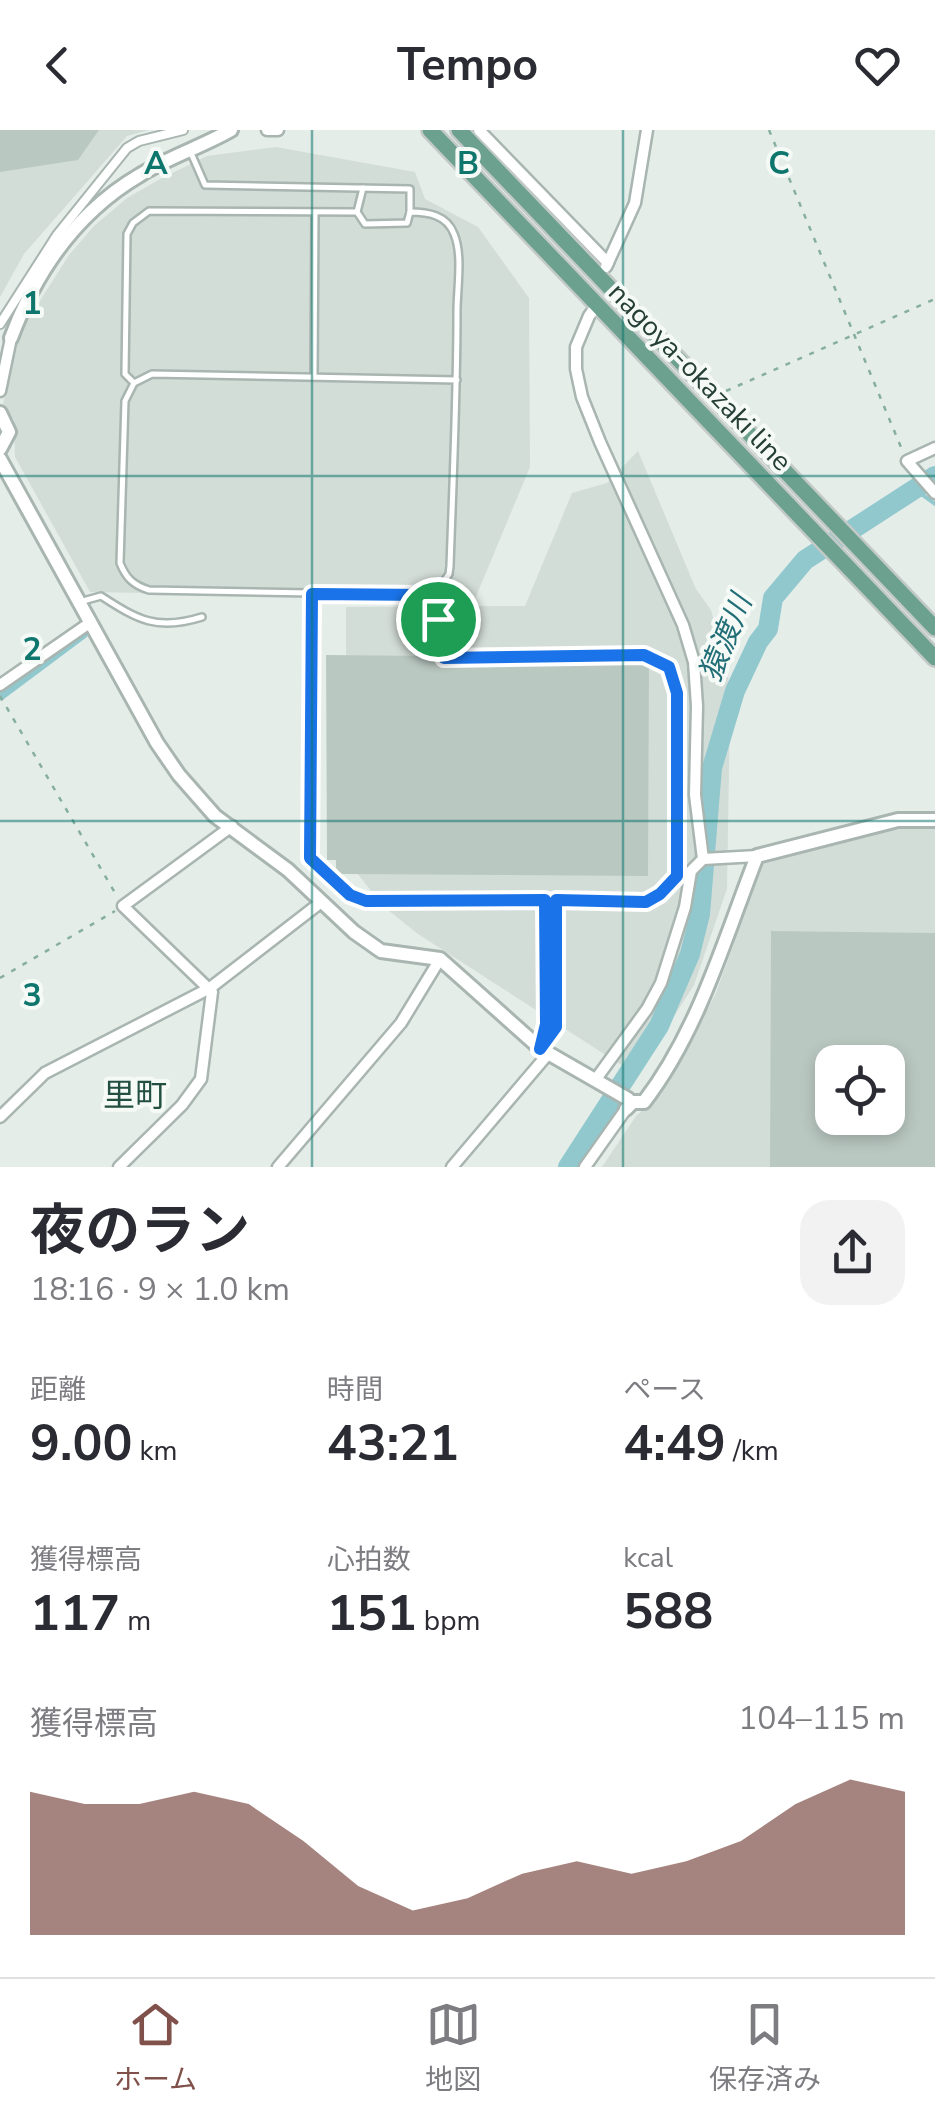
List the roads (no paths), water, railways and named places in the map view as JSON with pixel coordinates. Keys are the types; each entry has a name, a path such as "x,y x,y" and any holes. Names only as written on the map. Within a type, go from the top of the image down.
{"main road":[{"name":"nagoya-okazaki line","path":"430,130 935,658"},
{"name":"nagoya-okazaki line","path":"459,130 605,271 714,396 935,628"}],"street":[{"path":"0,324 57,235 128,148 138,140 183,130"},
{"path":"0,363 46,264 78,224 137,176 231,130"},
{"path":"267,130 278,130"},
{"path":"480,130 605,271 635,202 647,130"},
{"path":"598,306 589,316 576,347 576,368 582,397 600,442 682,625 694,662 695,795 703,859"},
{"path":"0,392 11,338"},
{"path":"0,413 6,419 8,432 0,449"},
{"path":"933,492 908,463 935,448"},
{"path":"0,459 158,743 179,776 215,816 288,870 320,903 381,952 440,960 544,1051 596,1079 629,1103 644,1102 658,1084 714,974 757,856"},
{"path":"0,685 91,622"},
{"path":"596,1079 647,1010 661,983 686,907 691,871 703,859 757,856 898,820 935,820"},
{"path":"119,1167 182,1106 201,1079 212,992 123,906 232,826"},
{"path":"2,1112 45,1073 69,1058 210,988 320,903"},
{"path":"278,1167 401,1023 440,960"},
{"path":"452,1167 544,1051"},
{"path":"586,1167 629,1103"}],"lane":[{"path":"190,150 204,186 363,188 410,190 407,223 365,224 357,212 363,188"},
{"path":"134,383 125,374 127,234 149,210 357,212"},
{"path":"314,377 315,212"},
{"path":"312,594 310,858 350,895 366,901 646,902 677,876 677,693 669,667 644,655 444,658 439,650 438,590 450,566 457,380 456,237 448,223 436,215 410,212"},
{"path":"438,619 428,595 149,590 129,580 120,564 125,401 134,383 152,374 457,380"},
{"path":"80,603 101,596 141,621 186,622 202,617"},
{"path":"544,1051 545,900"},
{"path":"544,1051 556,1027 556,900"}],"waterway":[{"name":"猿渡川","path":"568,1167 659,1026 690,954 700,914 712,768 735,691 768,629 773,598 805,560 935,476"},
{"path":"913,488 935,504"},
{"path":"0,695 83,633"}],"district":[{"name":"里町","path":"135,1095"}]}
